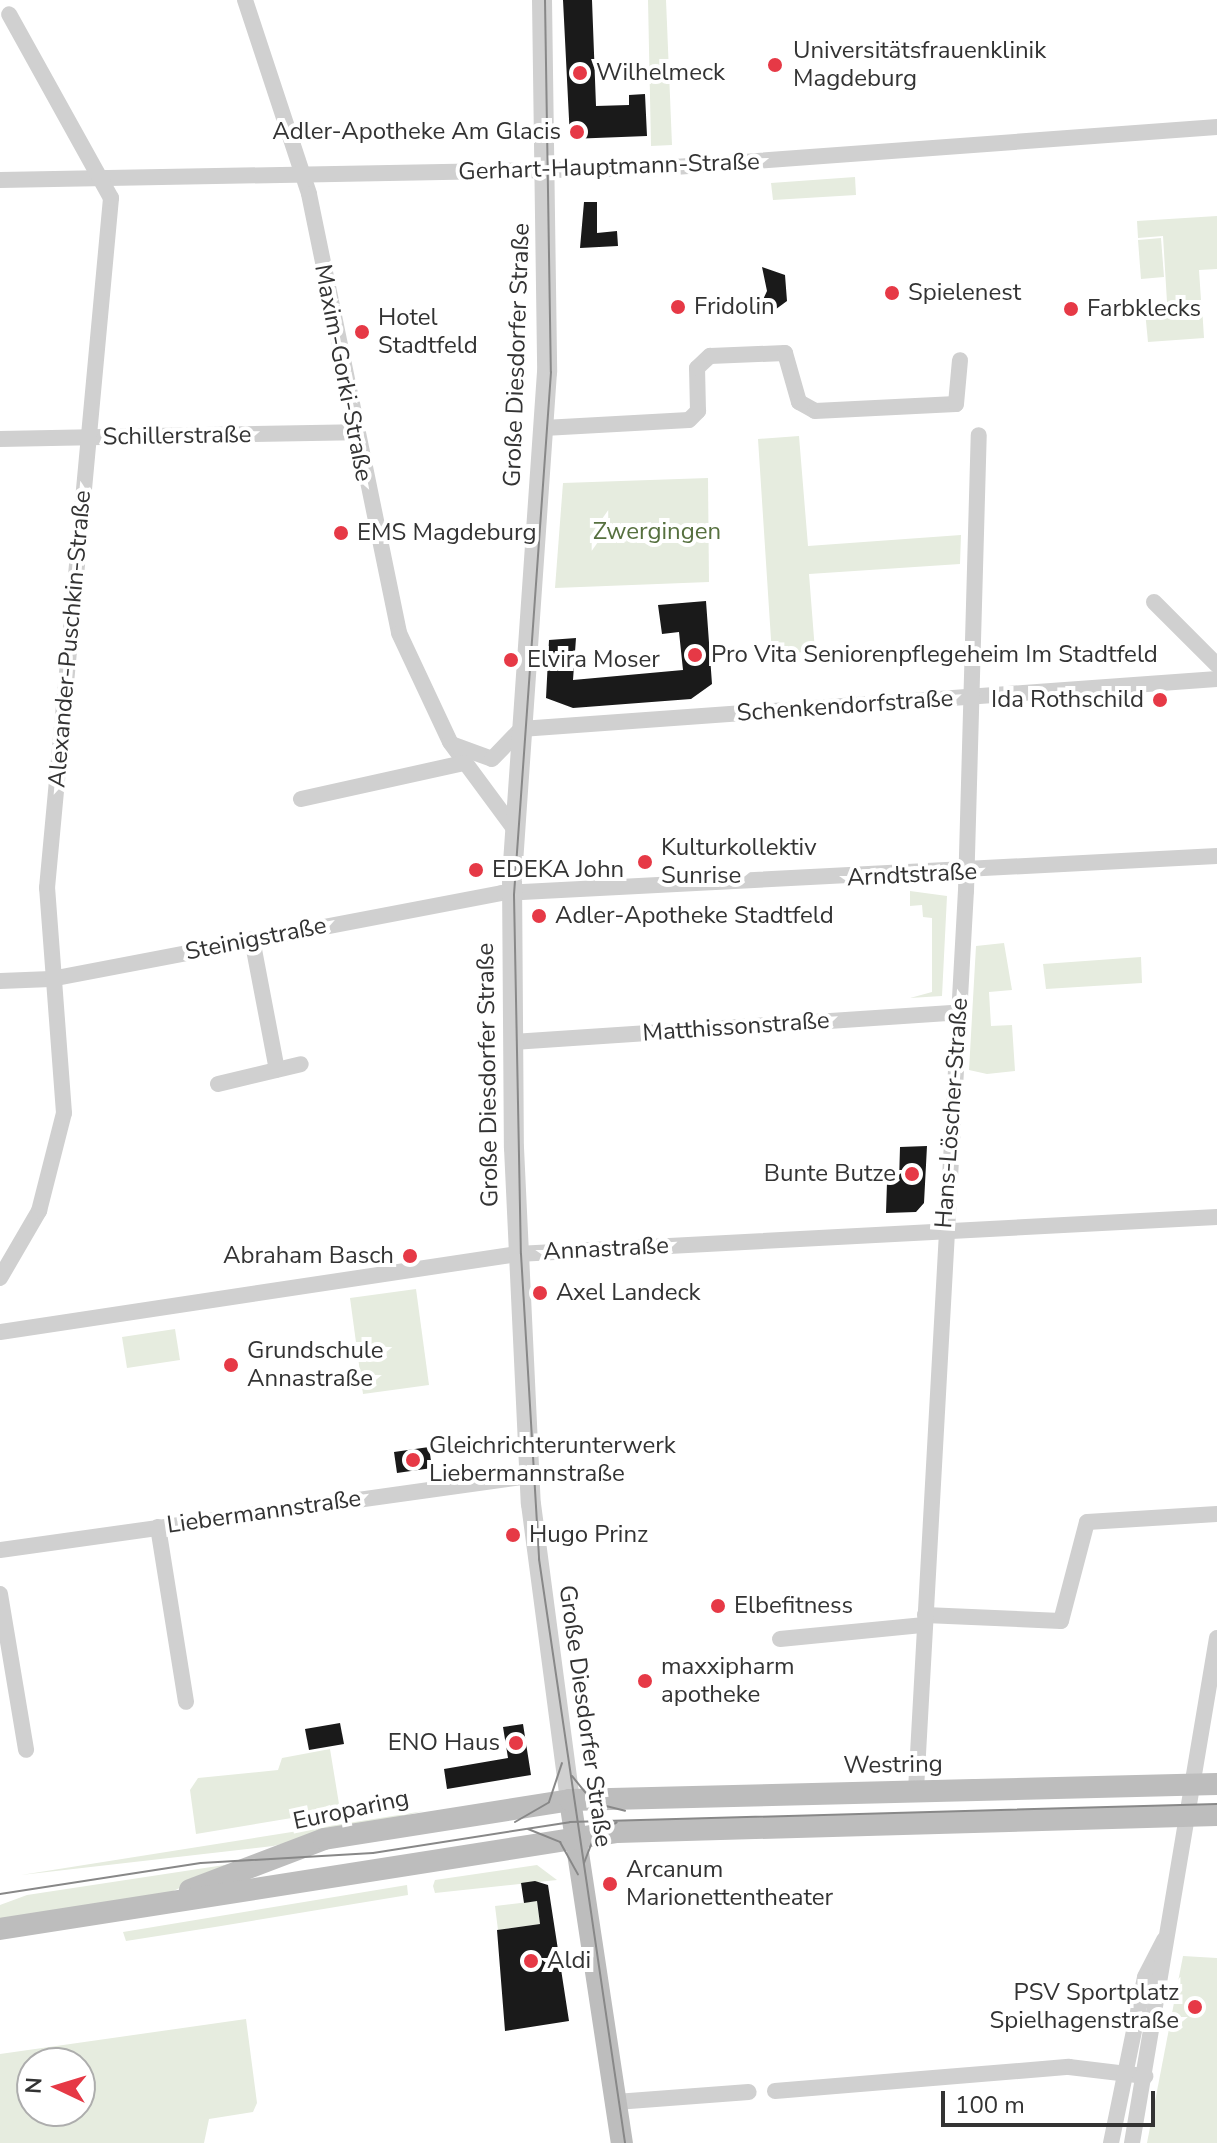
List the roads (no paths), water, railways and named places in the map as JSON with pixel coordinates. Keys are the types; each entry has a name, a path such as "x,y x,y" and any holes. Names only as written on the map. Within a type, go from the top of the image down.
{"main road":[{"name":"Westring","path":"570,1800 1217,1784"},
{"name":"Große Diesdorfer Straße","path":"570,1800 622,2143"},
{"name":"Europaring","path":"152,1905 317,1840 570,1800"},
{"path":"576,1838 1185,1819 1217,1815"},
{"name":"Europaring","path":"0,1929 576,1838"}],"street":[{"name":"Maxim-Gorki-Straße","path":"245,0 303,177 354,432 399,633 450,742 515,830"},
{"name":"Große Diesdorfer Straße","path":"542,0 546,171 544,428 515,830 512,892 513,1042 517,1254 529,1476 570,1800"},
{"name":"Alexander-Puschkin-Straße","path":"0,1278 39,1211 64,1113 51,979 47,888 111,198 9,14"},
{"name":"Gerhart-Hauptmann-Straße","path":"0,180 546,171 1217,127"},
{"path":"544,428 689,420 698,411 696,371 710,356 785,353 799,402 815,411 956,404 960,360"},
{"name":"Schillerstraße","path":"0,439 354,432"},
{"name":"Hans-Löscher-Straße","path":"916,1790 944,1231 966,873 979,435"},
{"path":"1154,602 1217,665"},
{"name":"Schenkendorfstraße","path":"521,729 1217,679"},
{"path":"450,742 492,759 521,729"},
{"path":"301,799 463,763"},
{"name":"Arndtstraße","path":"512,892 966,873 1217,856"},
{"name":"Steinigstraße","path":"0,981 51,979 512,892"},
{"path":"252,939 277,1070"},
{"name":"Matthissonstraße","path":"513,1042 959,1012"},
{"path":"218,1084 301,1064"},
{"name":"Annastraße","path":"0,1332 517,1254 1217,1217"},
{"name":"Liebermannstraße","path":"0,1550 529,1476"},
{"path":"780,1639 925,1620 1061,1621 1087,1522 1217,1514"},
{"path":"158,1527 186,1702"},
{"path":"0,1594 26,1750"},
{"path":"1111,2143 1145,1977 1164,1940 1217,1638"},
{"path":"1132,2143 1168,1955 1164,1940"},
{"path":"775,2091 1069,2067 1145,2076"},
{"path":"616,2102 749,2092"}],"tram line":[{"path":"545,0 551,372 514,895 521,1254 539,1559 625,2143"},
{"path":"515,1822 549,1802 562,1763"},
{"path":"572,1776 594,1803 625,1811"},
{"path":"0,1894 201,1863 373,1853 570,1822 1217,1804"},
{"path":"584,1863 594,1837 617,1822"},
{"path":"528,1829 560,1842 578,1874"}],"place":[{"name":"Universitätsfrauenklinik Magdeburg","path":"775,65"},
{"name":"Wilhelmeck","path":"580,73"},
{"name":"Adler-Apotheke Am Glacis","path":"577,132"},
{"name":"Spielenest","path":"892,293"},
{"name":"Fridolin","path":"678,307"},
{"name":"Farbklecks","path":"1071,309"},
{"name":"Hotel Stadtfeld","path":"362,332"},
{"name":"EMS Magdeburg","path":"341,533"},
{"name":"Pro Vita Seniorenpflegeheim Im Stadtfeld","path":"695,655"},
{"name":"Elvira Moser","path":"511,660"},
{"name":"Ida Rothschild","path":"1160,700"},
{"name":"Kulturkollektiv Sunrise","path":"645,862"},
{"name":"EDEKA John","path":"476,870"},
{"name":"Adler-Apotheke Stadtfeld","path":"539,916"},
{"name":"Bunte Butze","path":"912,1174"},
{"name":"Abraham Basch","path":"410,1256"},
{"name":"Axel Landeck","path":"540,1293"},
{"name":"Grundschule Annastraße","path":"231,1365"},
{"name":"Gleichrichterunterwerk Liebermannstraße","path":"413,1460"},
{"name":"Hugo Prinz","path":"513,1535"},
{"name":"Elbefitness","path":"718,1606"},
{"name":"maxxipharm apotheke","path":"645,1681"},
{"name":"ENO Haus","path":"516,1743"},
{"name":"Arcanum Marionettentheater","path":"610,1884"},
{"name":"Aldi","path":"531,1961"},
{"name":"PSV Sportplatz Spielhagenstraße","path":"1195,2007"}],"park label":[{"name":"Zwergingen","path":"657,532"}]}
